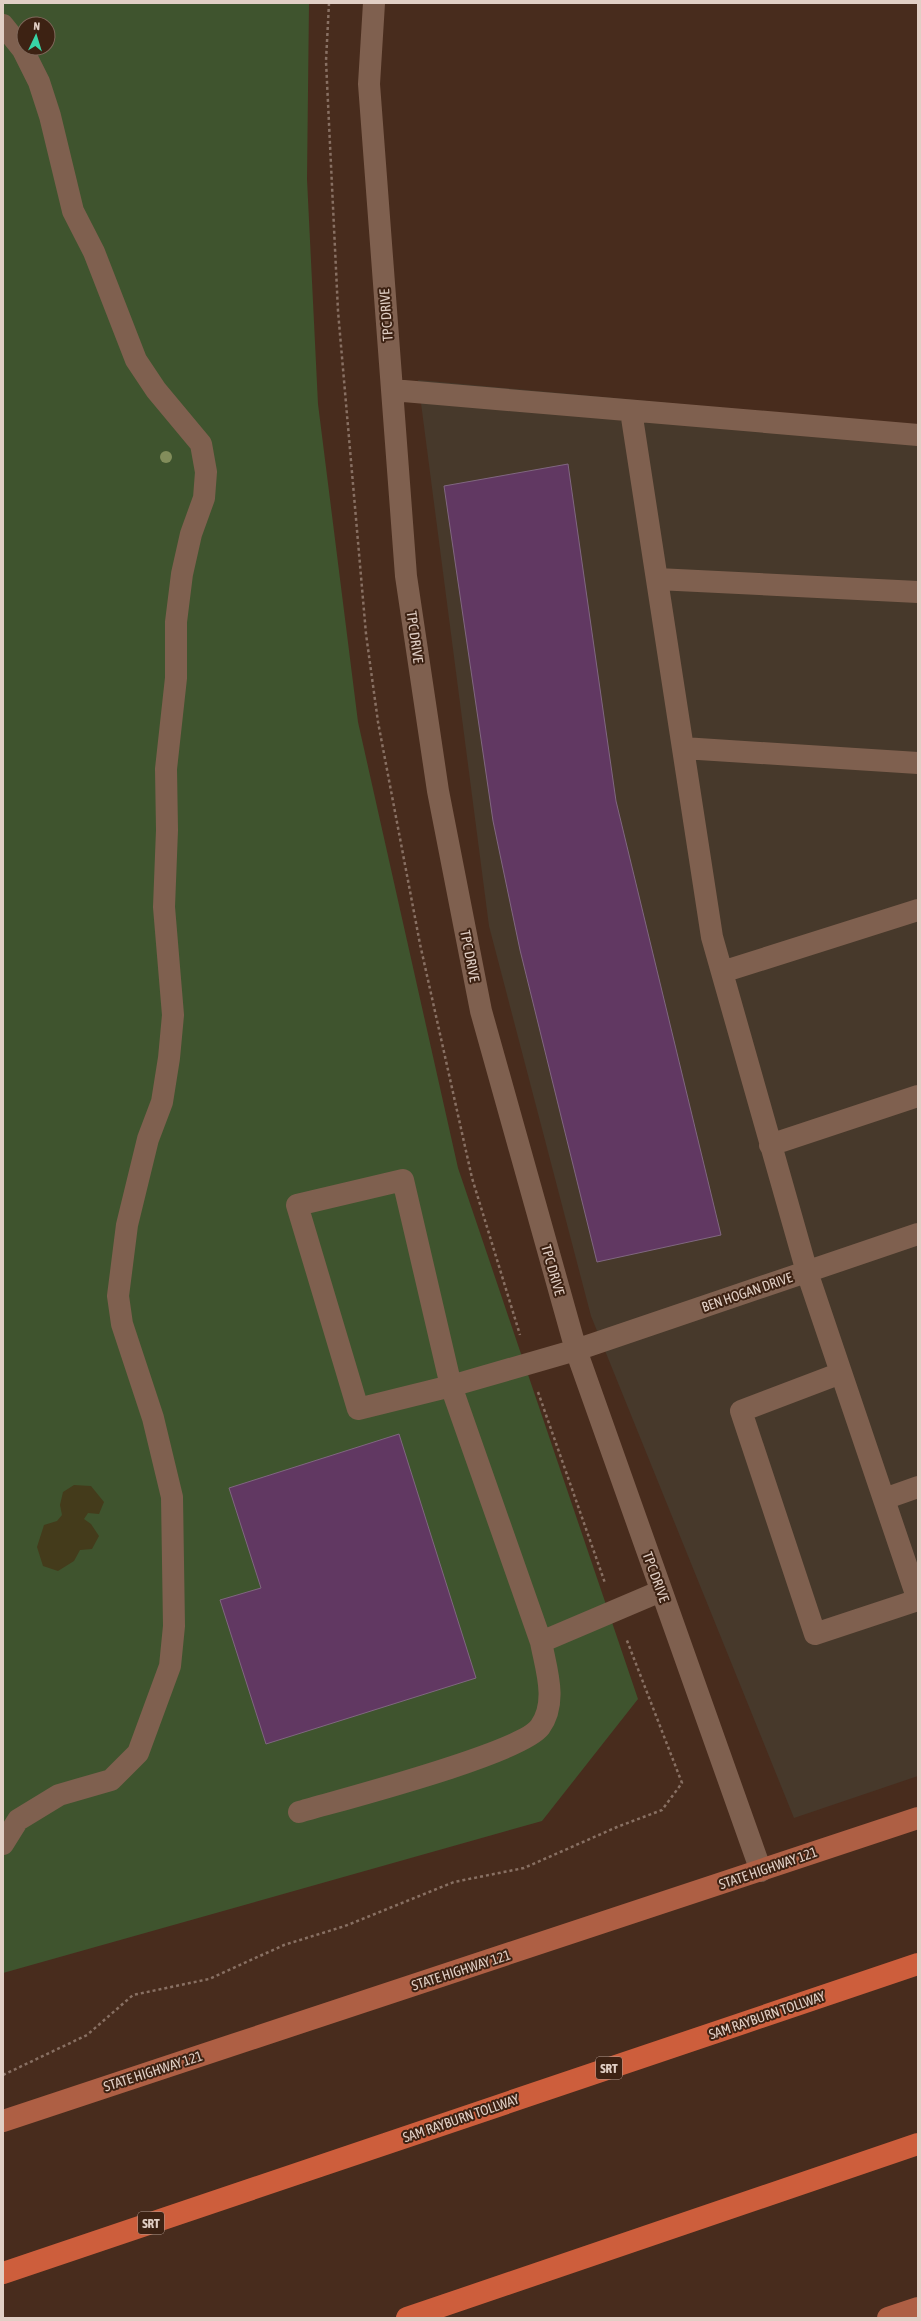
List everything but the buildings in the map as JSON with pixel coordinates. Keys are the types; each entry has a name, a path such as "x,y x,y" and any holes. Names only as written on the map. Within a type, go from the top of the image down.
{"highway":[{"name":"SAM RAYBURN TOLLWAY","path":"3,2273 918,1964"},
{"path":"407,2318 918,2144"}],"main road":[{"name":"STATE HIGHWAY 121","path":"3,2121 918,1818"},
{"path":"888,2318 918,2308"}],"street":[{"name":"TPC DRIVE","path":"374,3 369,84 406,576 438,791 481,1011 576,1350 761,1871"},
{"path":"3,25 23,50 39,82 50,116 72,211 94,252 136,360 156,390 201,444 206,472 204,498 192,534 182,574 176,622 176,678 166,769 168,830 164,907 173,1014 169,1058 162,1102 148,1139 127,1225 118,1296 122,1324 153,1418 172,1497 174,1626 170,1666 138,1753 111,1780 58,1795 18,1820 3,1844"},
{"path":"392,390 918,435"},
{"path":"631,411 712,937 807,1272 918,1600 815,1634 741,1411 841,1374"},
{"path":"657,579 918,592"},
{"path":"683,748 918,763"},
{"path":"722,972 918,910"},
{"path":"770,1145 918,1096"},
{"name":"BEN HOGAN DRIVE","path":"451,1386 403,1180 297,1205 358,1409 451,1386 576,1350 918,1234"},
{"path":"298,1812 476,1759 519,1742 540,1728 550,1703 541,1642 451,1386"},
{"path":"884,1499 918,1487"},
{"path":"541,1642 661,1592"}],"shaded area":[{"path":"418,380 918,426 918,1776 794,1818 591,1316 489,926"}],"green space":[{"path":"3,3 309,3 307,179 318,404 358,722 458,1168 638,1699 542,1821 3,1973"}],"sand":[{"path":"74,1485 91,1486 104,1502 99,1514 88,1513 84,1519 91,1524 99,1536 92,1549 80,1550 74,1561 58,1571 43,1566 37,1547 44,1525 57,1521 62,1515 60,1505 63,1492"}]}
